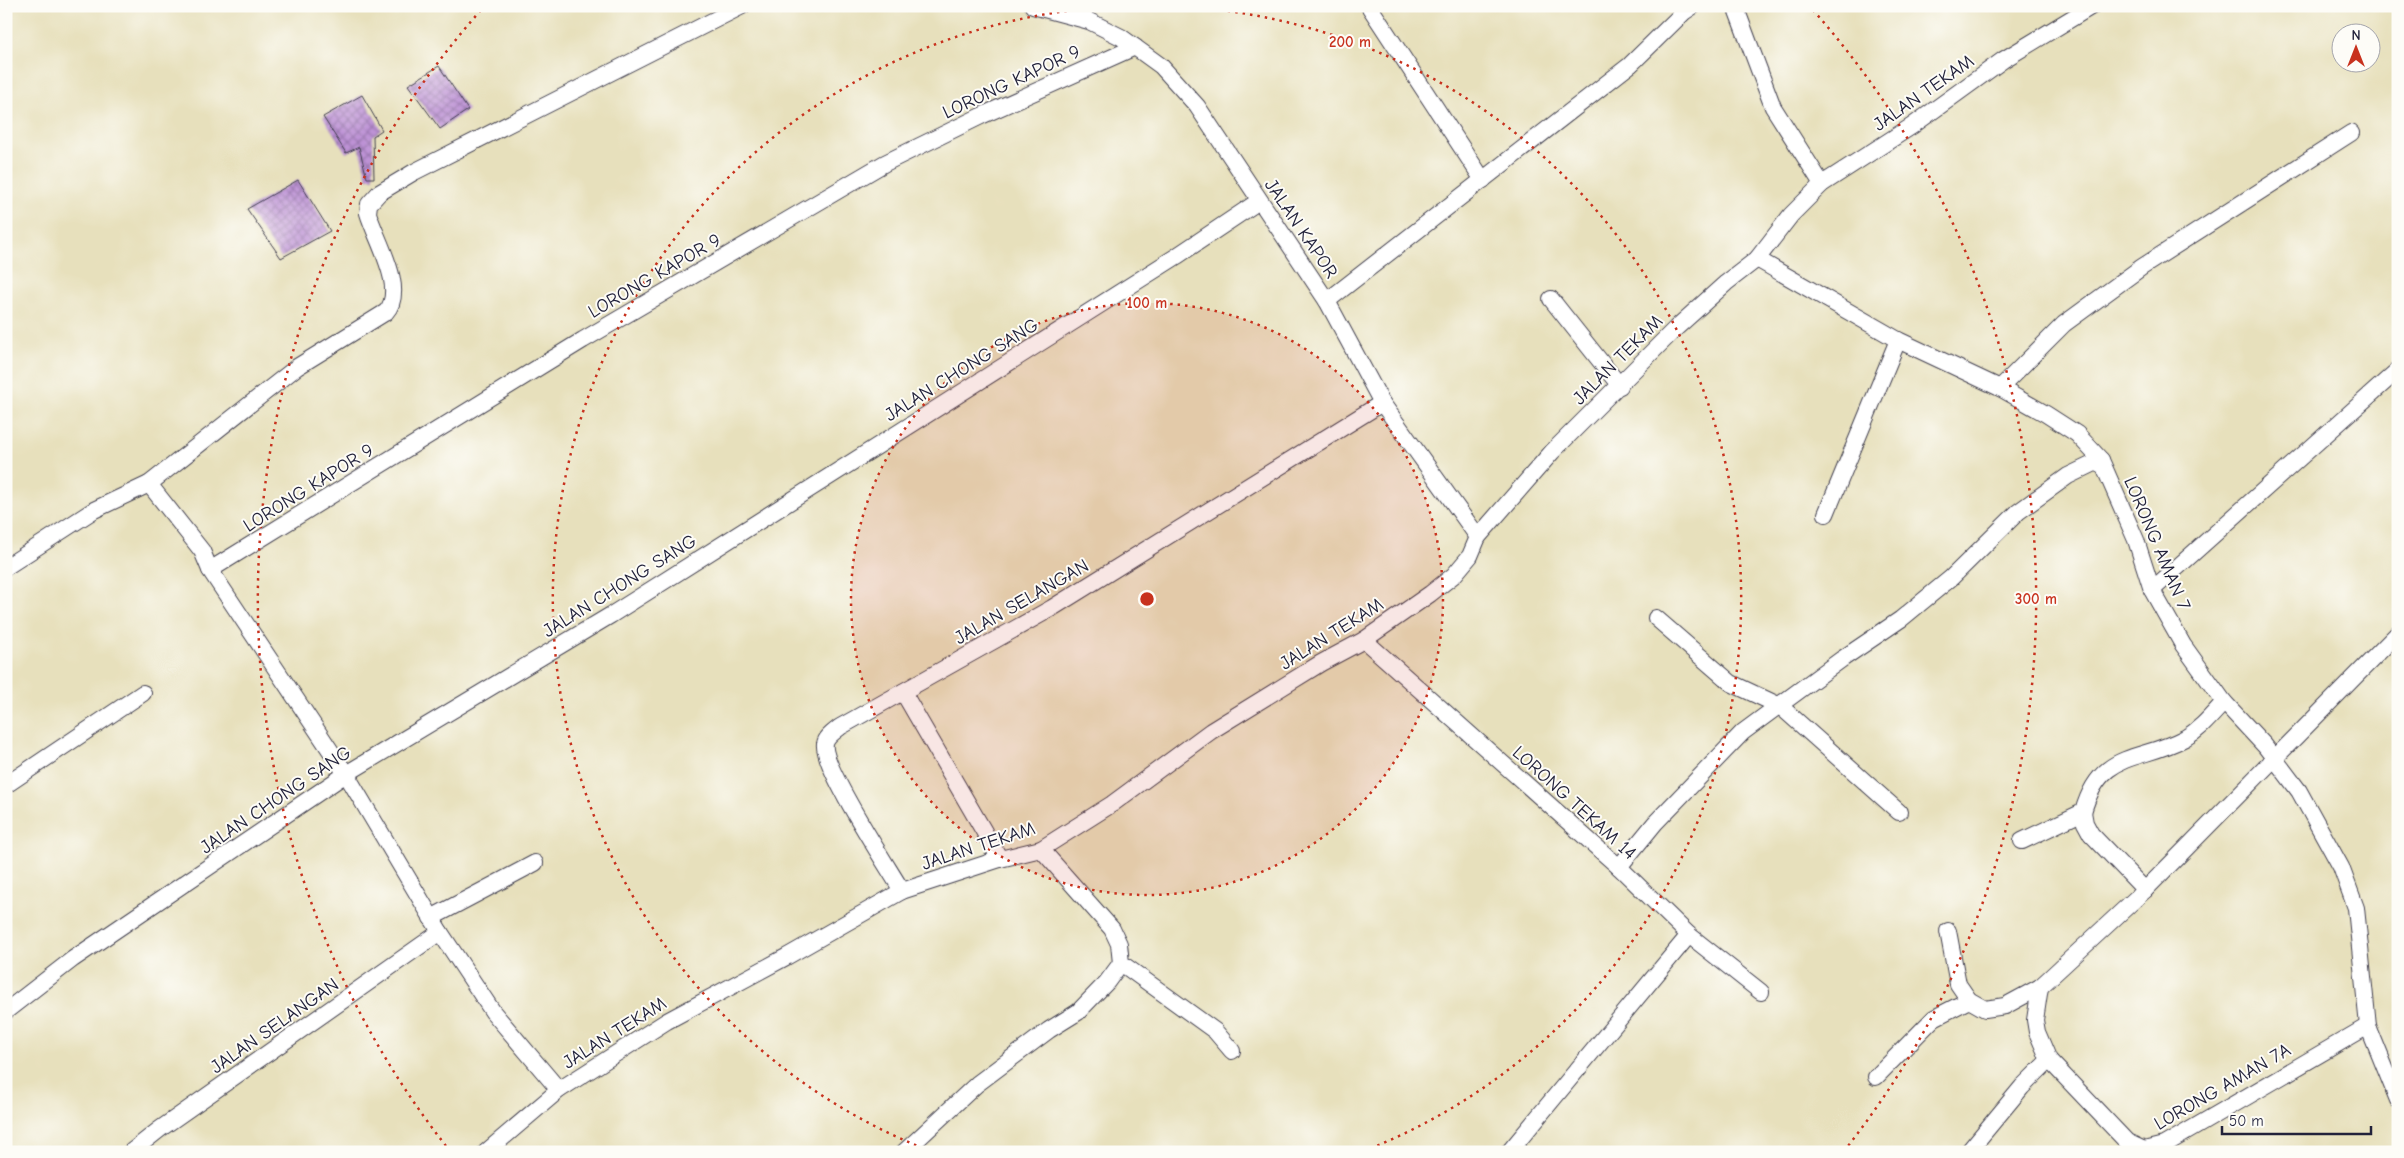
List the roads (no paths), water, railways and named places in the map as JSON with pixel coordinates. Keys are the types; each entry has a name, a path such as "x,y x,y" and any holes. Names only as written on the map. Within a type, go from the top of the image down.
{"street":[{"path":"6,567 94,510 149,484 297,367 386,312 392,306 393,282 368,214 369,204 379,193 414,172 742,6"},
{"name":"JALAN KAPOR","path":"1034,6 1089,22 1121,37 1161,66 1197,106 1327,301 1382,403 1478,537"},
{"path":"1369,6 1482,180"},
{"path":"1327,301 1630,65 1684,12 1693,6"},
{"path":"1735,6 1773,107 1822,184"},
{"name":"JALAN TEKAM","path":"486,1152 559,1090 667,1021 786,957 902,891 1000,859 1041,849 1112,804 1210,731 1321,663 1364,640 1454,575 1470,556 1478,537 1552,452 1698,309 1726,283 1757,259 1791,215 1822,184 1912,126 2003,60 2092,6"},
{"name":"LORONG KAPOR 9","path":"210,570 574,346 884,163 981,116 1135,47"},
{"path":"2000,388 2064,324 2142,267 2351,133"},
{"name":"JALAN CHONG SANG","path":"6,1011 73,959 346,774 611,615 1177,256 1259,201"},
{"name":"LORONG AMAN 7","path":"1757,259 1898,340 2000,388 2076,434 2101,460 2136,540 2152,590 2183,645 2224,702 2265,746 2299,791 2317,820 2341,867 2356,908 2368,1026 2398,1100"},
{"path":"1551,299 1620,386"},
{"path":"1826,514 1898,340"},
{"path":"2152,590 2398,370"},
{"name":"JALAN SELANGAN","path":"902,891 832,771 825,749 825,742 840,727 1052,608 1382,403"},
{"path":"1619,867 1655,823 1743,732 1908,613 1951,578 2018,512 2068,476 2101,460"},
{"path":"149,484 202,551 210,570 346,774 436,925 493,1012 559,1090"},
{"path":"1656,618 1731,683 1780,706 1899,812"},
{"path":"1948,931 1958,984 1969,1000 1985,1009 2005,1006 2040,987 2145,890 2398,633"},
{"name":"LORONG TEKAM 14","path":"1364,640 1619,867 1688,935 1761,992"},
{"path":"903,692 1000,859"},
{"path":"6,785 144,693"},
{"path":"2145,890 2091,834 2085,823 2083,812 2088,792 2103,773 2117,763 2184,738 2198,730 2224,702"},
{"path":"2022,841 2083,812"},
{"path":"904,1152 978,1084 1049,1030 1078,1012 1107,982 1121,963 1119,944 1112,928 1041,849"},
{"name":"JALAN SELANGAN","path":"131,1152 436,925 535,863"},
{"path":"1509,1152 1688,935"},
{"path":"1121,963 1216,1032 1232,1052"},
{"name":"LORONG AMAN 7A","path":"2040,987 2035,1020 2037,1032 2049,1060 2127,1142 2144,1150 2164,1146 2368,1026"},
{"path":"1876,1077 1934,1018 1969,1000"},
{"path":"1968,1152 2022,1088 2049,1060"}]}
